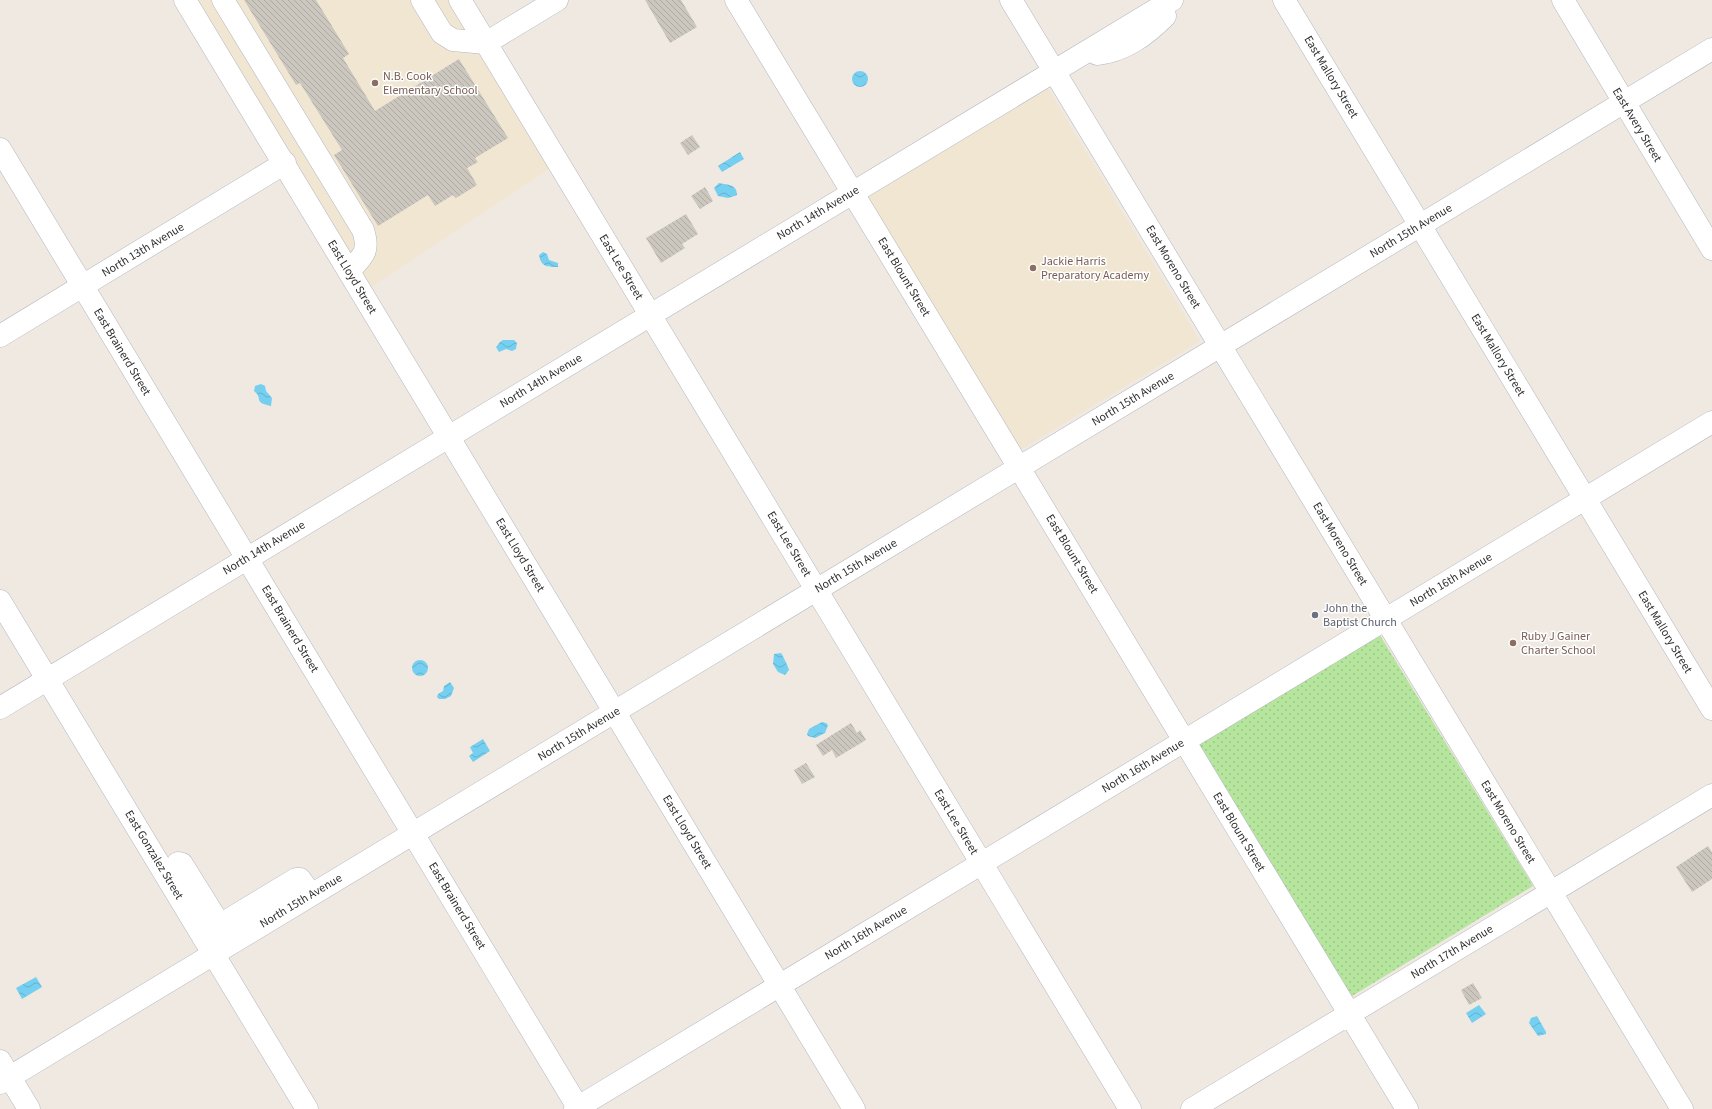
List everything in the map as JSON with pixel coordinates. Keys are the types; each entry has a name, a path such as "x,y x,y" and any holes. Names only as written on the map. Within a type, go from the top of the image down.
{"street":[{"name":"East Lloyd Street","path":"185,0 285,163 448,437 854,1109"},
{"path":"223,0 363,230 367,243 364,255 349,271"},
{"path":"422,0 442,33 453,40 486,42 557,0"},
{"name":"East Lee Street","path":"460,0 1130,1109"},
{"name":"East Blount Street","path":"736,0 1407,1109"},
{"name":"East Moreno Street","path":"1011,0 1682,1109"},
{"name":"North 14th Avenue","path":"0,708 1172,0"},
{"name":"North 14th Avenue","path":"1082,54 1102,53 1119,49 1132,43 1157,24 1173,6 1175,0"},
{"name":"East Mallory Street","path":"1284,0 1712,709"},
{"name":"East Avery Street","path":"1563,0 1712,249"},
{"name":"North 15th Avenue","path":"3,1074 216,953 1712,49"},
{"name":"East Brainerd Street","path":"0,149 577,1108"},
{"name":"North 13th Avenue","path":"0,336 285,163"},
{"name":"North 16th Avenue","path":"577,1108 1712,422"},
{"name":"East Gonzalez Street","path":"0,602 216,953 307,1109"},
{"name":"North 17th Avenue","path":"1192,1109 1712,795"},
{"path":"178,863 182,864 220,925 216,953"},
{"path":"220,925 296,879 300,879 311,895"},
{"path":"3,1074 29,1109"}],"shaded area":[{"name":"N.B. Cook Elementary School","path":"197,0 451,0 552,167 371,287"},
{"name":"Jackie Harris Preparatory Academy","path":"1047,87 1200,341 1020,450 865,195"}],"green space":[{"path":"1378,632 1533,886 1352,996 1194,741"}],"water":[{"path":"860,71 866,73 868,79 866,85 860,87 854,85 852,79 854,73"},
{"path":"740,152 744,159 722,172 718,166"},
{"path":"719,183 734,187 737,191 737,195 728,198 718,196 714,188"},
{"path":"543,252 547,254 549,260 558,263 558,267 545,266 541,262 539,255"},
{"path":"503,340 514,340 517,343 516,349 512,351 506,349 499,352 496,347"},
{"path":"261,384 265,386 266,391 272,398 271,406 260,402 254,391 255,386"},
{"path":"781,653 789,670 785,675 778,672 773,664 774,654"},
{"path":"417,660 423,660 428,665 426,674 423,676 417,676 412,671 412,665"},
{"path":"450,682 454,688 451,696 445,699 439,699 437,697 438,694 443,691 444,686"},
{"path":"822,722 828,725 825,733 815,738 808,736 807,734 809,729"},
{"path":"483,739 490,751 473,762 469,756 473,753 470,747"},
{"path":"36,977 42,987 22,999 16,988"},
{"path":"1479,1005 1486,1014 1472,1023 1466,1013"},
{"path":"1537,1016 1546,1034 1538,1036 1529,1023 1531,1018"}],"building":[{"path":"244,0 316,0 349,54 343,58 375,111 459,59 508,138 475,158 478,162 467,168 477,185 456,198 453,195 435,206 428,195 378,226 334,155 342,150 300,83 296,85"},
{"path":"645,0 681,0 697,27 670,43"},
{"path":"692,135 700,147 688,155 680,143"},
{"path":"705,187 713,201 700,209 691,196"},
{"path":"686,214 698,234 682,244 685,248 661,263 646,238"},
{"path":"851,723 857,733 860,730 866,740 836,758 832,750 823,756 816,745"},
{"path":"806,763 815,777 802,784 794,770"},
{"path":"1708,846 1712,852 1712,879 1692,892 1676,867"},
{"path":"1473,983 1482,998 1469,1005 1461,990"}],"place":[{"name":"N.B. Cook Elementary School","path":"375,83"},
{"name":"Jackie Harris Preparatory Academy","path":"1033,268"},
{"name":"John the Baptist Church","path":"1315,615"},
{"name":"Ruby J Gainer Charter School","path":"1513,643"}]}
